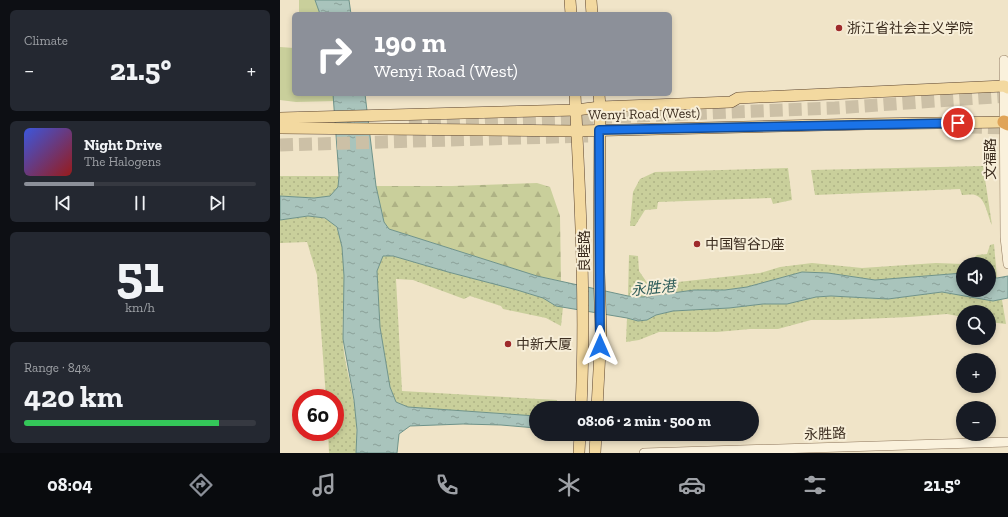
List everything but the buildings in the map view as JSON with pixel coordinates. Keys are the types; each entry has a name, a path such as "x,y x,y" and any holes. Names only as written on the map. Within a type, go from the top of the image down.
{"main road":[{"path":"570,0 571,12"},
{"path":"591,0 592,12"},
{"name":"Wenyi Road (West)","path":"280,128 378,117 576,110 600,107 731,102 738,98 1007,87"},
{"path":"575,96 582,270 583,329 581,401"},
{"name":"良睦路","path":"597,401 601,332 599,272 599,96"},
{"name":"Wenyi Road (West)","path":"280,118 379,128 577,131 866,124 1007,123"},
{"path":"579,453 580,441"},
{"path":"595,453 596,441"}],"street":[{"name":"文福路","path":"1004,60 1007,87 1005,237 1007,261"},
{"name":"永胜路","path":"644,453 1008,442"}],"green space":[{"path":"299,0 315,0 319,12 299,12"},
{"path":"280,47 292,48 292,96 334,96 335,101 296,102 280,100"},
{"path":"983,166 992,225 982,200 975,195 962,195 960,189 815,195 811,170"},
{"path":"788,168 792,200 773,204 771,198 658,202 657,209 645,210 635,226 630,226 633,192 640,179 655,172"},
{"path":"280,176 339,176 338,187 331,196 314,198 280,196"},
{"path":"537,183 550,187 560,216 561,281 537,276 389,229 384,222 376,186 452,186"},
{"path":"308,216 316,217 329,220 337,229 341,242 344,269 343,346 355,412 357,433 356,453 329,453 328,441 344,441 344,389 325,389 317,275 307,242 280,243 280,220"},
{"path":"994,244 995,257 975,257 977,255 987,254 990,245"},
{"path":"629,255 638,256 639,271 648,284 661,286 678,282 760,273 780,267 812,263 862,268 936,263 956,264 956,274 875,280 828,273 802,272 747,287 725,290 694,290 643,297 628,296"},
{"path":"383,256 393,256 517,290 543,298 556,306 563,307 561,326 546,318 503,309 501,306 470,296 464,299 413,280 396,279 402,391 557,401 529,401 529,416 408,407 396,402 390,387 380,327 377,271"},
{"path":"942,292 956,294 956,297 1002,300 1006,324 996,323 996,305 956,305 956,316 947,314 909,317 811,320 778,329 750,329 717,332 659,332 639,340 626,342 627,318 638,321 647,320 656,315 673,311 729,308 763,304 787,304 816,297 831,296 888,299"}],"water":[{"path":"315,0 349,0 351,12 319,12"},
{"path":"333,96 365,96 376,186 384,222 389,229 537,276 628,296 643,297 694,290 725,290 747,287 802,272 828,273 875,280 956,274 956,294 942,292 888,299 831,296 816,297 787,304 763,304 729,308 673,311 656,315 647,320 638,321 556,306 543,298 517,290 393,256 383,256 377,271 380,327 390,387 396,402 408,407 529,416 529,427 463,424 410,426 399,434 397,453 356,453 357,430 354,400 343,339 344,276 342,247 337,227 325,218 308,216 280,220 280,196 314,198 330,196 338,187 339,176"},
{"path":"1008,276 1008,298 993,301 970,297 996,297 996,278"}],"tunnel":[{"path":"409,125 835,108 1008,96"},
{"path":"969,127 1008,128"},
{"path":"280,145 588,136"}],"place":[{"name":"浙江省社会主义学院","path":"839,28"},
{"name":"中国智谷D座","path":"697,244"},
{"name":"中新大厦","path":"508,344"}],"route":[{"path":"600,346 599,130 958,123"}],"water label":[{"name":"永胜港","path":"653,288"}]}
